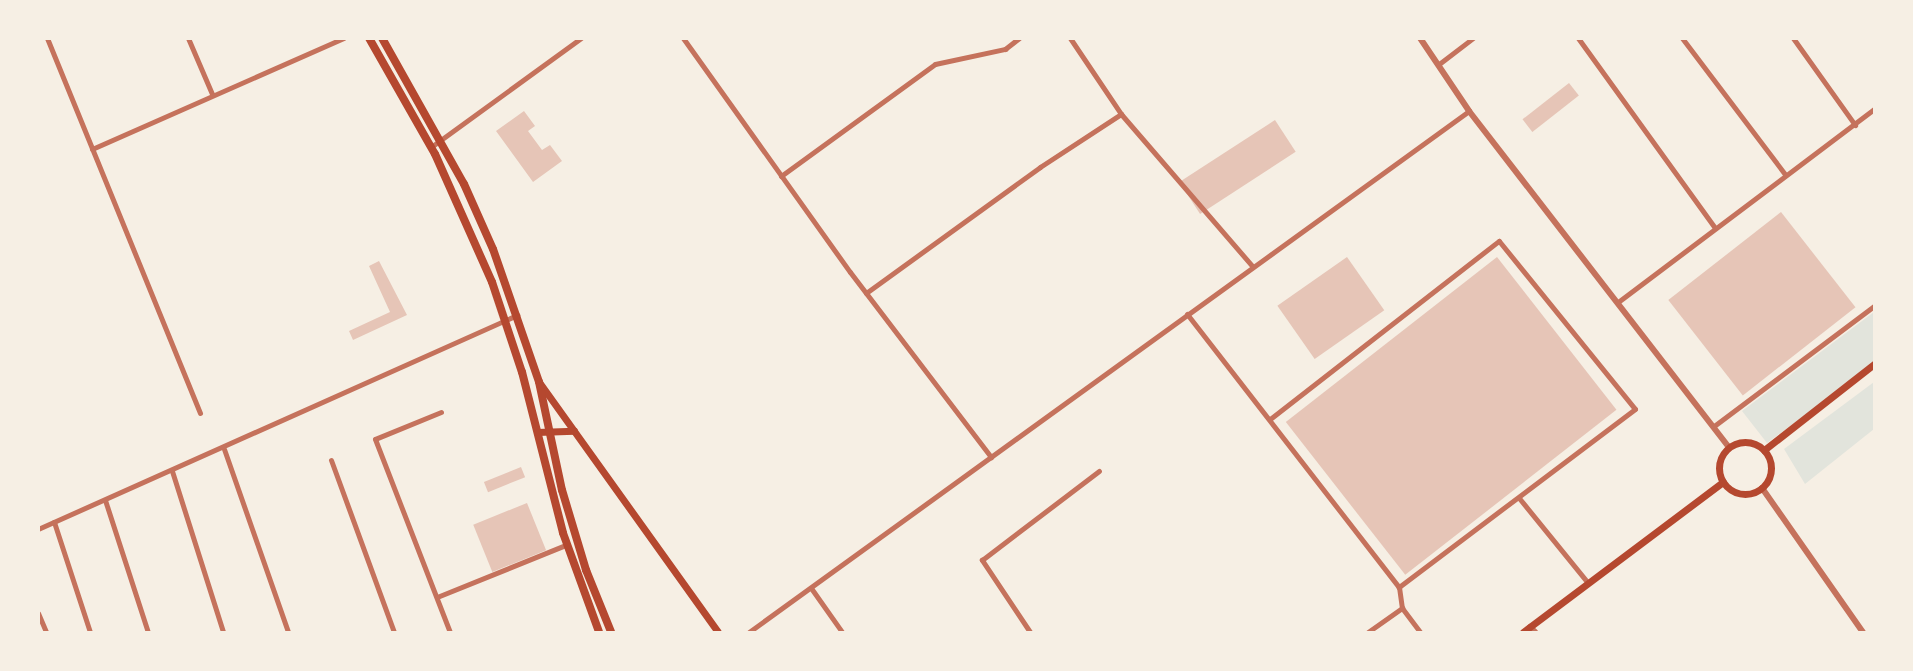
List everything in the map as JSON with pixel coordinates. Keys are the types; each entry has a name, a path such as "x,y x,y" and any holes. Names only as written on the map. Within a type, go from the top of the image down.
{"main road":[{"path":"369,38 431,147 505,318 567,544 599,632"},
{"path":"383,38 441,140 485,231 539,382 577,539 611,632"},
{"path":"1764,450 1874,364"},
{"path":"539,382 718,632"},
{"path":"537,432 574,431"},
{"path":"1747,441 1764,450 1771,470 1762,488 1743,494 1723,482 1718,462 1729,447 1747,441"},
{"path":"1523,632 1533,630 1588,583 1723,482"}],"street":[{"path":"47,38 200,413"},
{"path":"188,38 212,93"},
{"path":"92,149 212,93 344,38"},
{"path":"431,147 581,38"},
{"path":"683,38 866,293 991,457"},
{"path":"781,176 934,64 1005,49 1019,38"},
{"path":"1070,38 1121,114 1252,266"},
{"path":"1420,38 1469,111 1729,447"},
{"path":"1438,64 1473,38"},
{"path":"1578,38 1715,228"},
{"path":"1682,38 1785,174"},
{"path":"1793,38 1855,125"},
{"path":"1618,302 1874,109"},
{"path":"749,632 1469,111"},
{"path":"866,293 1040,167 1121,114"},
{"path":"1270,419 1499,241 1635,409 1399,587"},
{"path":"1714,426 1874,306"},
{"path":"1187,314 1399,587 1402,608 1420,632"},
{"path":"38,529 224,449 505,318 517,315"},
{"path":"441,412 376,439 450,632"},
{"path":"224,449 288,632"},
{"path":"331,460 394,632"},
{"path":"172,471 223,632"},
{"path":"1030,632 982,560 1099,471"},
{"path":"1762,488 1863,632"},
{"path":"1519,498 1588,583"},
{"path":"105,500 148,632"},
{"path":"54,522 90,632"},
{"path":"437,597 577,539"},
{"path":"811,588 842,632"},
{"path":"1367,632 1402,608"},
{"path":"38,613 46,632"}],"shaded area":[{"path":"1874,312 1874,364 1767,443 1742,411"},
{"path":"1874,382 1874,429 1805,484 1784,449"}],"building":[{"path":"1569,83 1579,96 1532,132 1523,119"},
{"path":"524,111 535,126 528,131 542,150 550,145 562,161 533,182 496,131"},
{"path":"1275,120 1296,152 1200,214 1179,182"},
{"path":"1781,212 1855,307 1743,395 1668,300"},
{"path":"1347,257 1384,310 1315,359 1277,306"},
{"path":"1497,257 1616,410 1405,575 1286,422"},
{"path":"379,261 407,315 353,340 349,331 390,312 369,266"},
{"path":"521,467 525,477 488,492 484,482"},
{"path":"527,503 546,550 492,572 473,525"}]}
